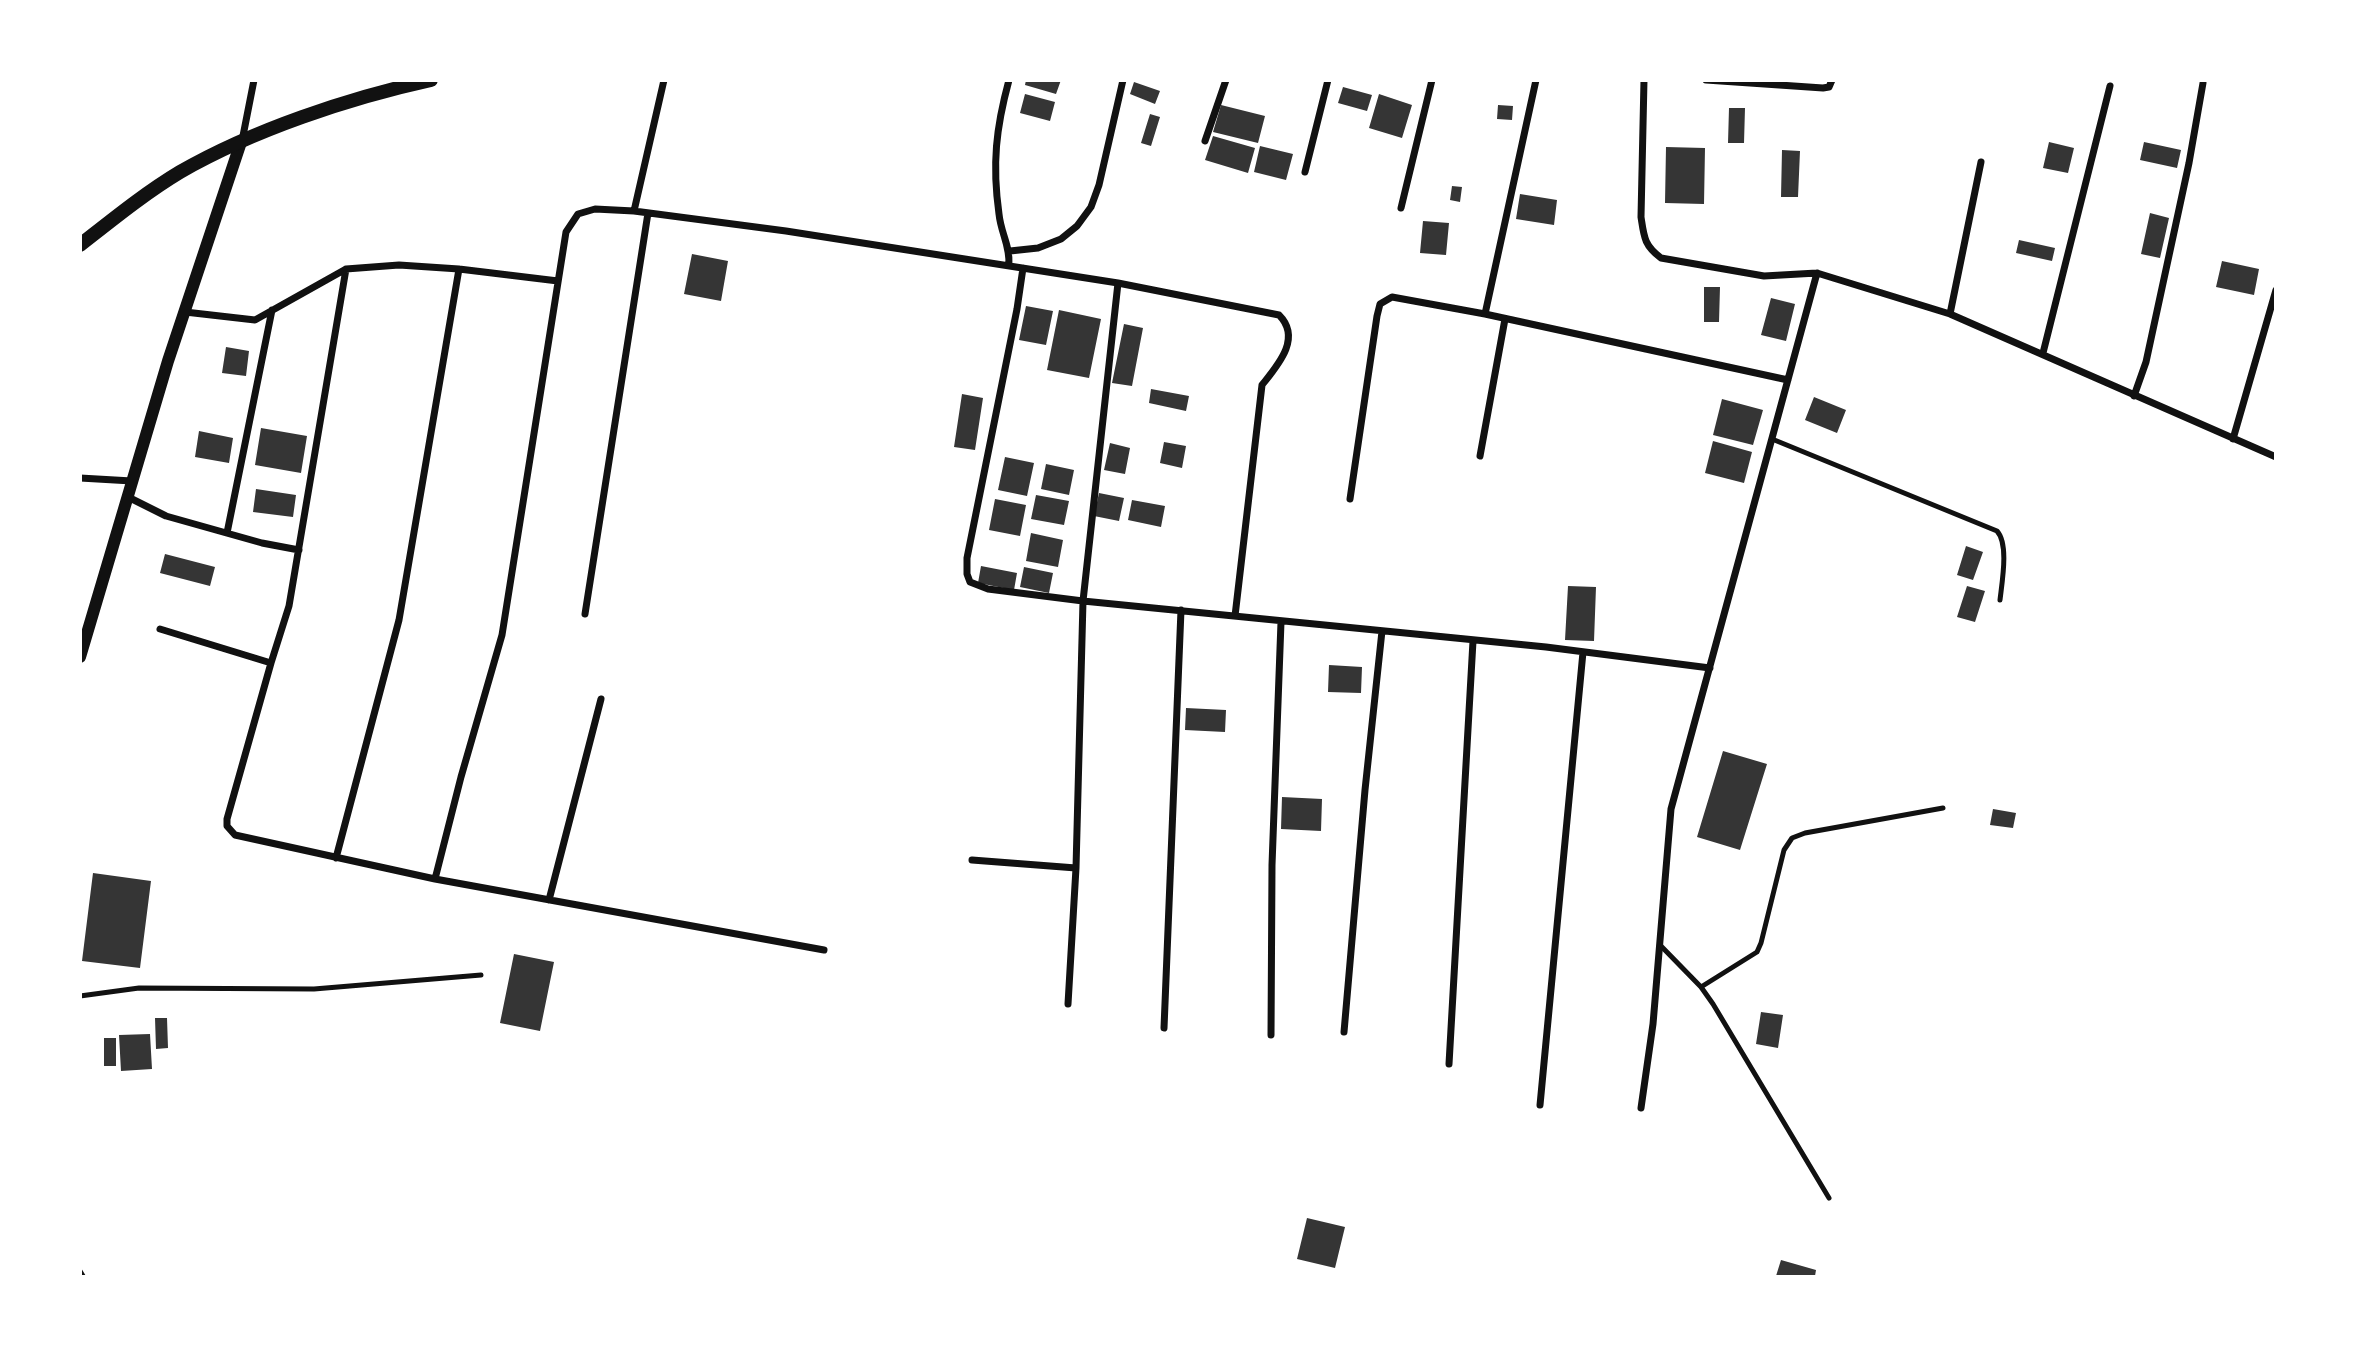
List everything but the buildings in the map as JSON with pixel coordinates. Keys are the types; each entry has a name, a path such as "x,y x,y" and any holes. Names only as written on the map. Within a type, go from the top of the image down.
{"main road":[{"path":"80,246 114,218 179,173 241,142 308,116 431,80"}],"street":[{"path":"80,657 168,361 241,142 254,80"},
{"path":"634,211 664,80"},
{"path":"1009,80 996,134 995,171 999,217 1010,251 1009,266"},
{"path":"1010,251 1038,248 1061,239 1077,226 1091,207 1099,185 1123,80"},
{"path":"1205,141 1226,80"},
{"path":"1305,172 1328,80"},
{"path":"1401,208 1432,80"},
{"path":"1485,314 1536,80"},
{"path":"1644,80 1641,217 1649,249 1661,258 1764,276 1817,273 1950,314 2276,457"},
{"path":"1706,80 1822,89 1829,88 1832,80"},
{"path":"2134,396 2149,349 2189,163 2203,83"},
{"path":"2043,353 2110,86"},
{"path":"1950,314 1980,162"},
{"path":"435,879 502,635 566,232 578,214 595,209 634,211 786,231 1118,283 1279,315 1290,331 1277,367 1262,385 1235,616"},
{"path":"585,614 648,213"},
{"path":"185,312 255,320 346,269 399,265 558,281"},
{"path":"1023,268 967,558 970,582 988,589 1083,601 1473,640 1710,668"},
{"path":"346,269 289,606 227,819 230,831 243,838 435,879 824,950"},
{"path":"335,858 399,620 459,269"},
{"path":"1641,1108 1653,1024 1671,809 1817,273"},
{"path":"1068,1004 1076,869 1083,601 1118,283"},
{"path":"2233,439 2276,290"},
{"path":"1350,499 1377,316 1380,304 1392,298 1485,314 1788,380"},
{"path":"227,533 272,310"},
{"path":"1480,456 1506,319"},
{"path":"80,478 132,481"},
{"path":"128,497 166,516 299,550"},
{"path":"1164,1028 1181,610"},
{"path":"1271,1035 1272,865 1281,622"},
{"path":"160,629 271,663"},
{"path":"1344,1032 1382,631"},
{"path":"1449,1064 1473,640"},
{"path":"1540,1105 1583,652"},
{"path":"549,900 601,699"},
{"path":"972,860 1076,869"}],"lane":[{"path":"1772,439 1997,531 2004,546 2000,600"},
{"path":"1701,987 1757,952 1784,850 1792,838 1805,833 1943,808"},
{"path":"1660,945 1701,987 1829,1198"},
{"path":"80,996 139,988 314,989 481,975"},
{"path":"80,1271 83,1276"}]}
